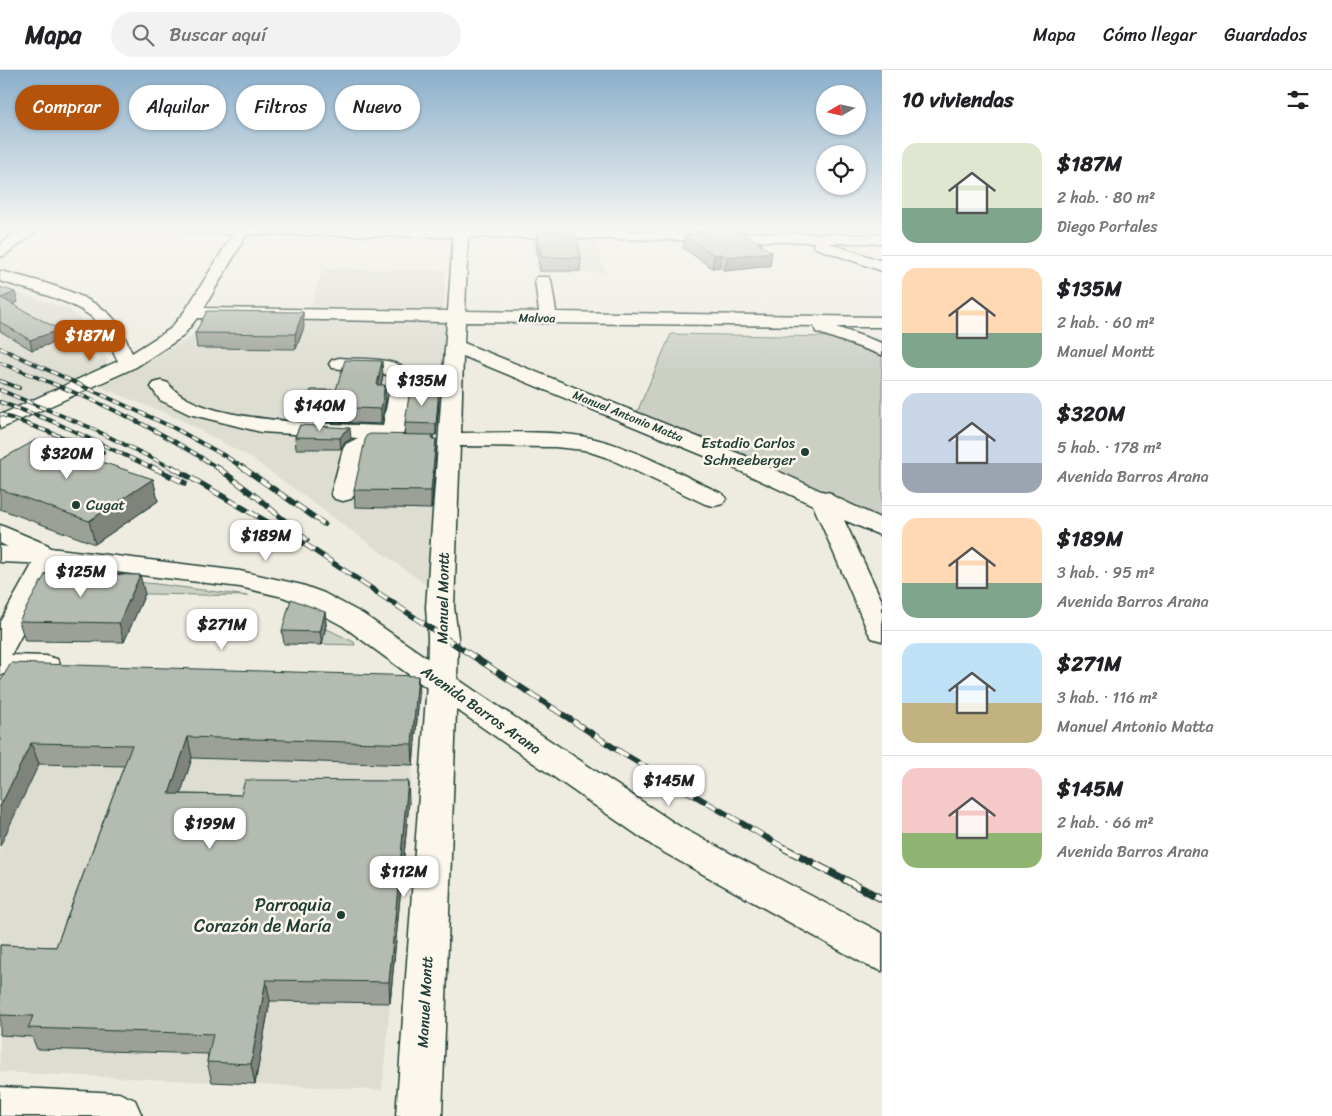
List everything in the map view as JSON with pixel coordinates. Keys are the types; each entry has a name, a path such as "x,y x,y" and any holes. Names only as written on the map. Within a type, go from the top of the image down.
{"street":[{"path":"6,278 58,295 97,311 119,341 123,355 129,363"},
{"path":"0,424 129,363 176,333 192,313 213,278"},
{"name":"Manuel Montt","path":"419,1116 443,637 421,441 455,346 458,278"},
{"path":"543,280 548,318"},
{"name":"Malvoa","path":"192,313 882,322"},
{"path":"801,321 882,350"},
{"name":"Manuel Antonio Matta","path":"455,346 729,458 822,498 881,527"},
{"path":"339,364 386,367 402,375 421,441"},
{"path":"161,387 168,396 196,410 262,426 421,441"},
{"path":"343,494 354,449 366,442 555,440 587,444 616,453 714,500"},
{"path":"822,498 882,632"},
{"name":"Avenida Barros Arana","path":"0,533 50,556"},
{"name":"Avenida Barros Arana","path":"0,554 50,556 240,579 292,591 334,608 669,838 882,953"},
{"path":"0,648 50,556"},
{"path":"0,664 75,667"},
{"path":"393,681 442,683"},
{"path":"0,1110 119,1116"}],"shaded area":[{"path":"320,278 445,278 443,309 310,307"},
{"path":"0,287 68,309 85,323 108,361 91,375 0,416"},
{"path":"208,317 449,321 429,587 250,457 175,417 100,387 191,337"},
{"name":"Estadio Carlos Schneeberger","path":"671,334 835,337 882,354 882,521 637,412"},
{"path":"94,578 157,584 248,596 52,592"},
{"path":"325,628 354,642 355,645 321,644"},
{"path":"0,688 419,696 382,1090 0,1072"}],"building":[{"path":"0,287 15,292 1,298 60,330 30,340 0,322"},
{"path":"207,311 303,312 295,334 195,333"},
{"path":"345,360 382,361 377,385 385,385 381,409 305,406 311,390 336,390"},
{"path":"410,389 439,390 436,424 405,423"},
{"path":"300,425 350,428 340,438 295,437"},
{"path":"370,434 433,435 432,439 436,439 431,491 354,490 366,436"},
{"path":"36,440 153,479 89,521 0,489 0,460"},
{"path":"46,573 140,575 119,623 19,621"},
{"path":"291,599 325,612 320,632 282,631"},
{"path":"11,663 418,676 412,744 188,737 169,794 241,795 245,780 408,781 389,982 266,980 251,1064 207,1062 213,1034 28,1028 33,1016 0,1015 0,945 56,947 132,745 31,743 0,807 0,682"}],"railway":[{"path":"0,348 174,428 227,457 244,469"},
{"path":"0,363 57,385 140,423 193,452 219,469"},
{"path":"0,381 19,388"},
{"path":"0,390 89,427 174,469"},
{"path":"0,402 52,421 154,469"},
{"path":"0,414 103,452"},
{"path":"152,467 185,483"},
{"path":"172,467 300,541 444,637"},
{"path":"217,467 258,498 307,540"},
{"path":"242,467 324,524"},
{"path":"442,636 622,753 786,849"},
{"path":"784,848 882,899"}],"place":[{"name":"Estadio Carlos Schneeberger","path":"805,452"},
{"name":"Cugat","path":"76,505"},
{"name":"Parroquia Corazón de María","path":"341,915"}]}
